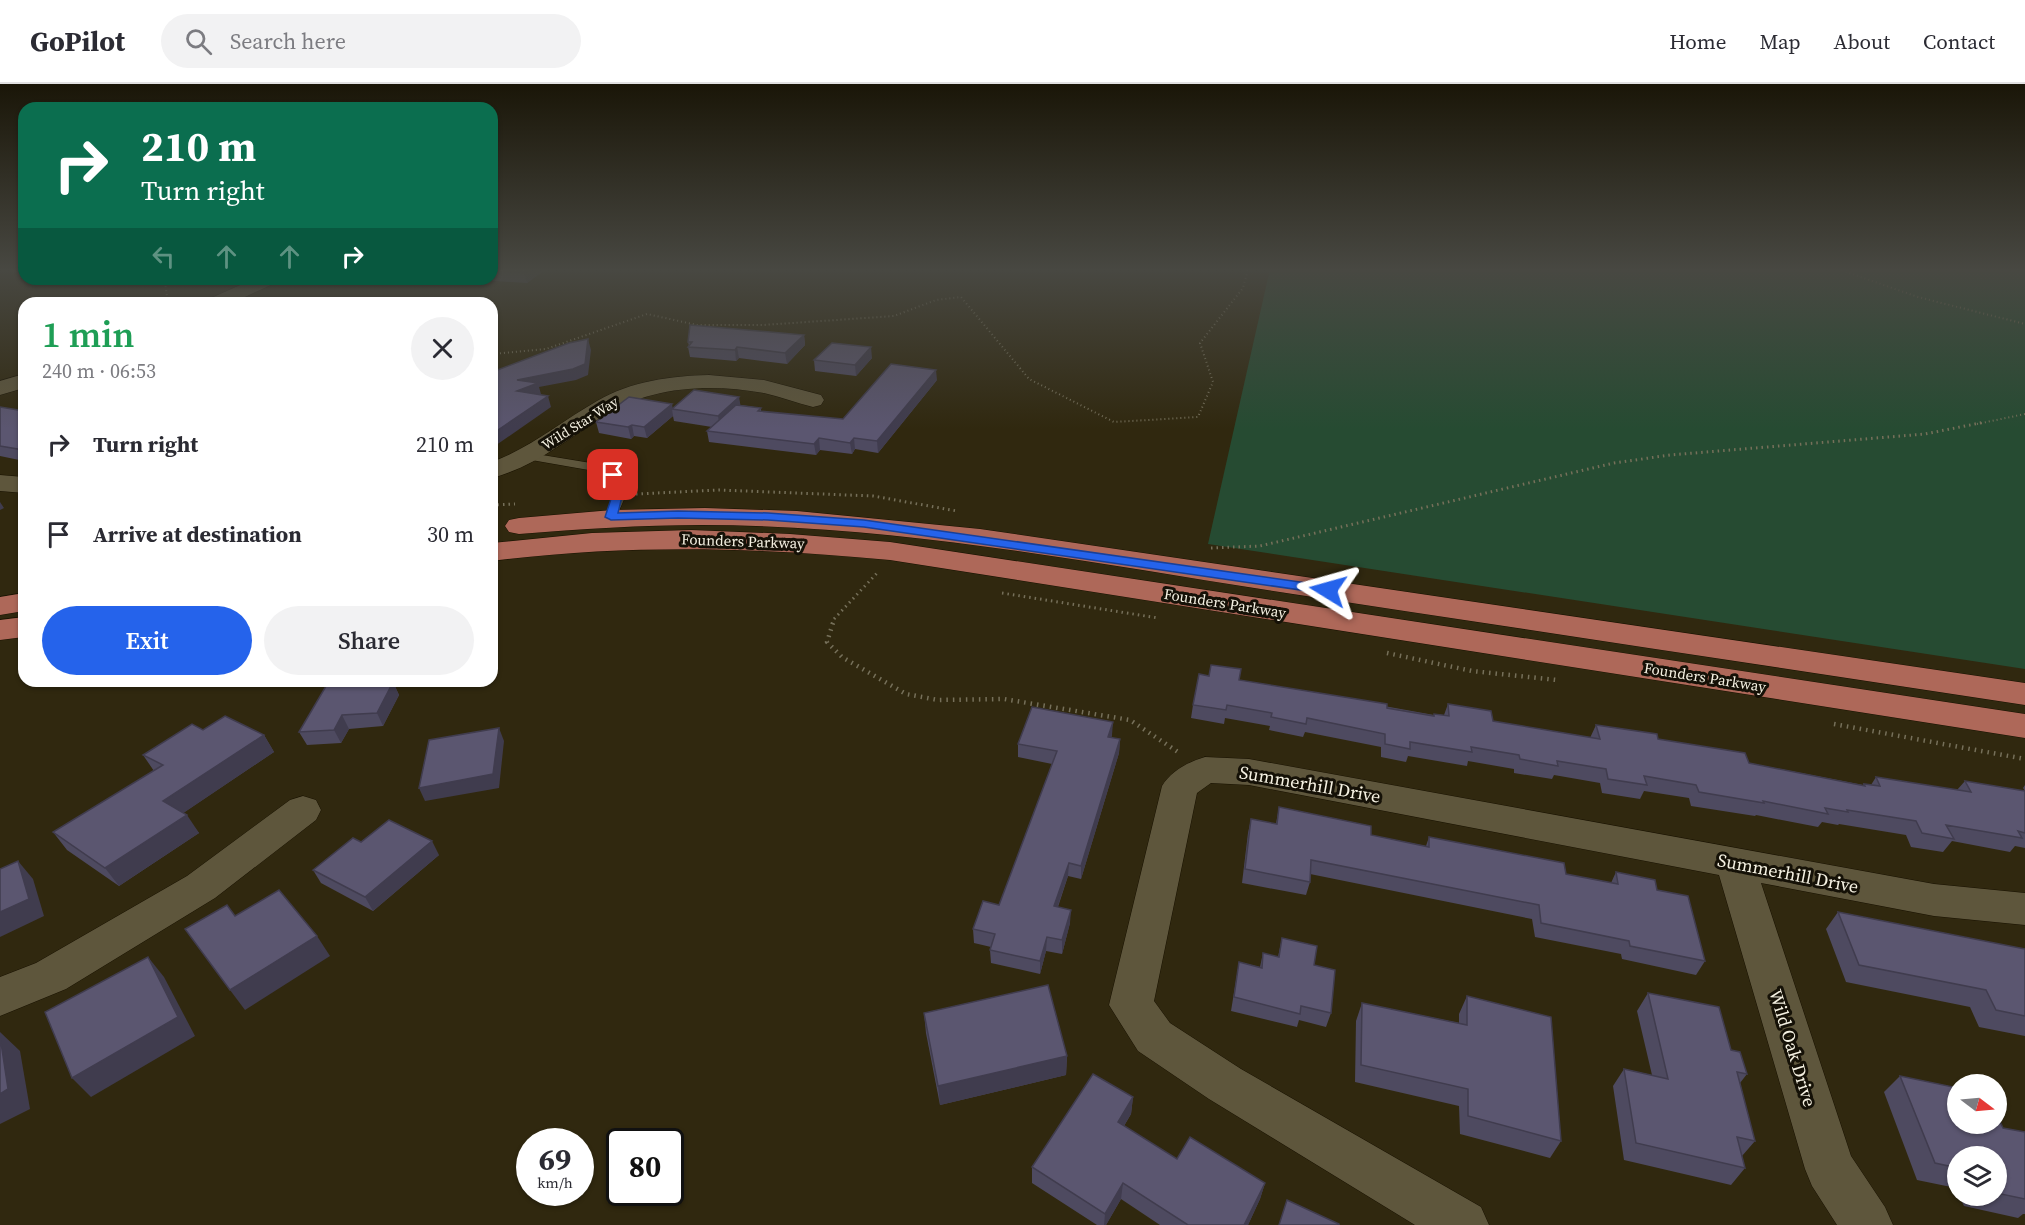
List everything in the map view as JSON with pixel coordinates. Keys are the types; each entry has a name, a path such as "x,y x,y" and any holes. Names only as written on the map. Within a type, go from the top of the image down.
{"highway":[{"name":"Founders Parkway","path":"498,528 611,517 678,515 768,516 903,528 2025,694"},
{"name":"Founders Parkway","path":"498,551 575,543 669,538 794,542 891,551 2025,726"},
{"path":"0,606 18,603"},
{"path":"0,630 18,628"}],"street":[{"name":"Wild Star Way","path":"498,467 524,456 608,404 630,393 658,385 699,382 756,386 784,390 813,400"},
{"path":"0,388 18,383"},
{"path":"0,483 18,484"},
{"path":"1205,770 1180,786 1131,1005 1154,1037 1225,1084 1463,1225"},
{"name":"Summerhill Drive","path":"1205,770 1249,772 1934,900 2025,909"},
{"path":"0,997 51,976 201,887 303,810"},
{"name":"Wild Oak Drive","path":"1735,863 1830,1169 1867,1225"}],"lane":[{"path":"524,456 603,469 621,480 621,487 611,517"}],"path":[{"path":"498,353 546,349 622,322"},
{"path":"684,322 697,325 789,322"},
{"path":"982,322 1029,379 1114,422 1198,417 1212,382 1200,343 1216,322"},
{"path":"1208,548 1260,546 1614,463 1925,434 2025,414"},
{"path":"885,564 834,619 827,642 842,657 906,694 938,700 1004,699 1131,720 1205,770"},
{"path":"997,592 1160,618"},
{"path":"1383,652 1472,671 1566,681"},
{"path":"1824,722 2025,759"}],"green space":[{"path":"1258,322 2025,322 2025,669 1208,544"}],"building":[{"path":"690,325 804,335 785,353 737,347 735,350 688,347 692,342 688,342"},
{"path":"588,339 585,364 573,369 517,380 538,383 517,391 548,396 498,430 498,370 569,343"},
{"path":"832,343 871,347 855,365 814,360"},
{"path":"891,364 936,370 877,441 854,438 850,443 819,438 814,444 707,431 736,405 761,408 758,411 843,419"},
{"path":"694,390 739,397 718,416 672,409"},
{"path":"629,397 672,404 644,427 596,422"},
{"path":"0,407 18,410 18,449 0,446"},
{"path":"1211,665 1241,669 1239,680 1387,704 1387,708 1434,716 1434,714 1449,716 1448,704 1491,711 1493,721 1600,739 1596,725 1657,734 1658,739 1745,753 1749,763 1865,786 1864,784 1880,786 1876,777 1971,792 1965,781 2025,791 2025,833 2018,831 2022,838 1946,825 1954,839 1922,833 1916,821 1825,808 1828,814 1763,801 1764,803 1699,792 1696,785 1644,776 1647,785 1608,779 1606,769 1557,761 1558,766 1520,759 1519,755 1471,747 1472,752 1410,742 1410,749 1385,744 1385,734 1307,718 1306,724 1271,717 1272,713 1227,705 1226,710 1193,705 1199,674 1209,676"},
{"path":"325,687 390,687 377,713 342,715 334,730 299,732"},
{"path":"1032,707 1113,722 1108,737 1120,739 1081,866 1069,863 1054,906 1071,910 1062,940 1047,937 1040,961 990,950 995,934 973,929 983,901 999,905 1057,751 1018,744"},
{"path":"225,716 264,735 163,801 187,815 105,868 53,832 163,765 143,755 192,724 203,730"},
{"path":"499,728 493,774 419,788 429,740"},
{"path":"1279,807 1371,826 1371,835 1429,847 1429,837 1564,863 1566,874 1618,884 1616,872 1655,880 1657,890 1688,896 1705,961 1630,946 1629,941 1541,923 1539,905 1311,860 1310,882 1245,869 1251,819 1277,824"},
{"path":"389,820 432,841 365,897 313,870 353,838 361,842"},
{"path":"18,861 29,899 0,912 0,869"},
{"path":"279,890 317,936 230,990 185,929 227,905 235,916"},
{"path":"1838,912 2025,949 2025,1016 1996,1010 1986,990 1859,965"},
{"path":"1282,938 1317,946 1314,965 1335,970 1331,1013 1301,1006 1300,1014 1234,997 1239,962 1262,968 1263,953 1279,957"},
{"path":"148,957 178,1017 72,1078 45,1012"},
{"path":"1048,985 1067,1056 938,1086 924,1013"},
{"path":"1648,993 1719,1007 1731,1050 1740,1052 1747,1074 1737,1072 1755,1141 1737,1137 1745,1168 1636,1143 1624,1069 1668,1079"},
{"path":"1467,996 1551,1017 1561,1141 1468,1116 1468,1089 1361,1065 1362,1003 1467,1025"},
{"path":"0,1036 8,1089 0,1094"},
{"path":"1093,1074 1133,1097 1118,1122 1177,1159 1190,1137 1265,1183 1244,1225 1188,1225 1123,1183 1105,1214 1032,1167"},
{"path":"1900,1076 1947,1086 1947,1134 2007,1134 2007,1129 2025,1132 2025,1199 2007,1195 2007,1146 1947,1146 1947,1166 1935,1163"},
{"path":"1287,1200 1339,1224 1339,1225 1279,1225"}],"route":[{"path":"613,475 621,480 621,487 611,517 638,515 768,516 864,523 1328,590"}]}
